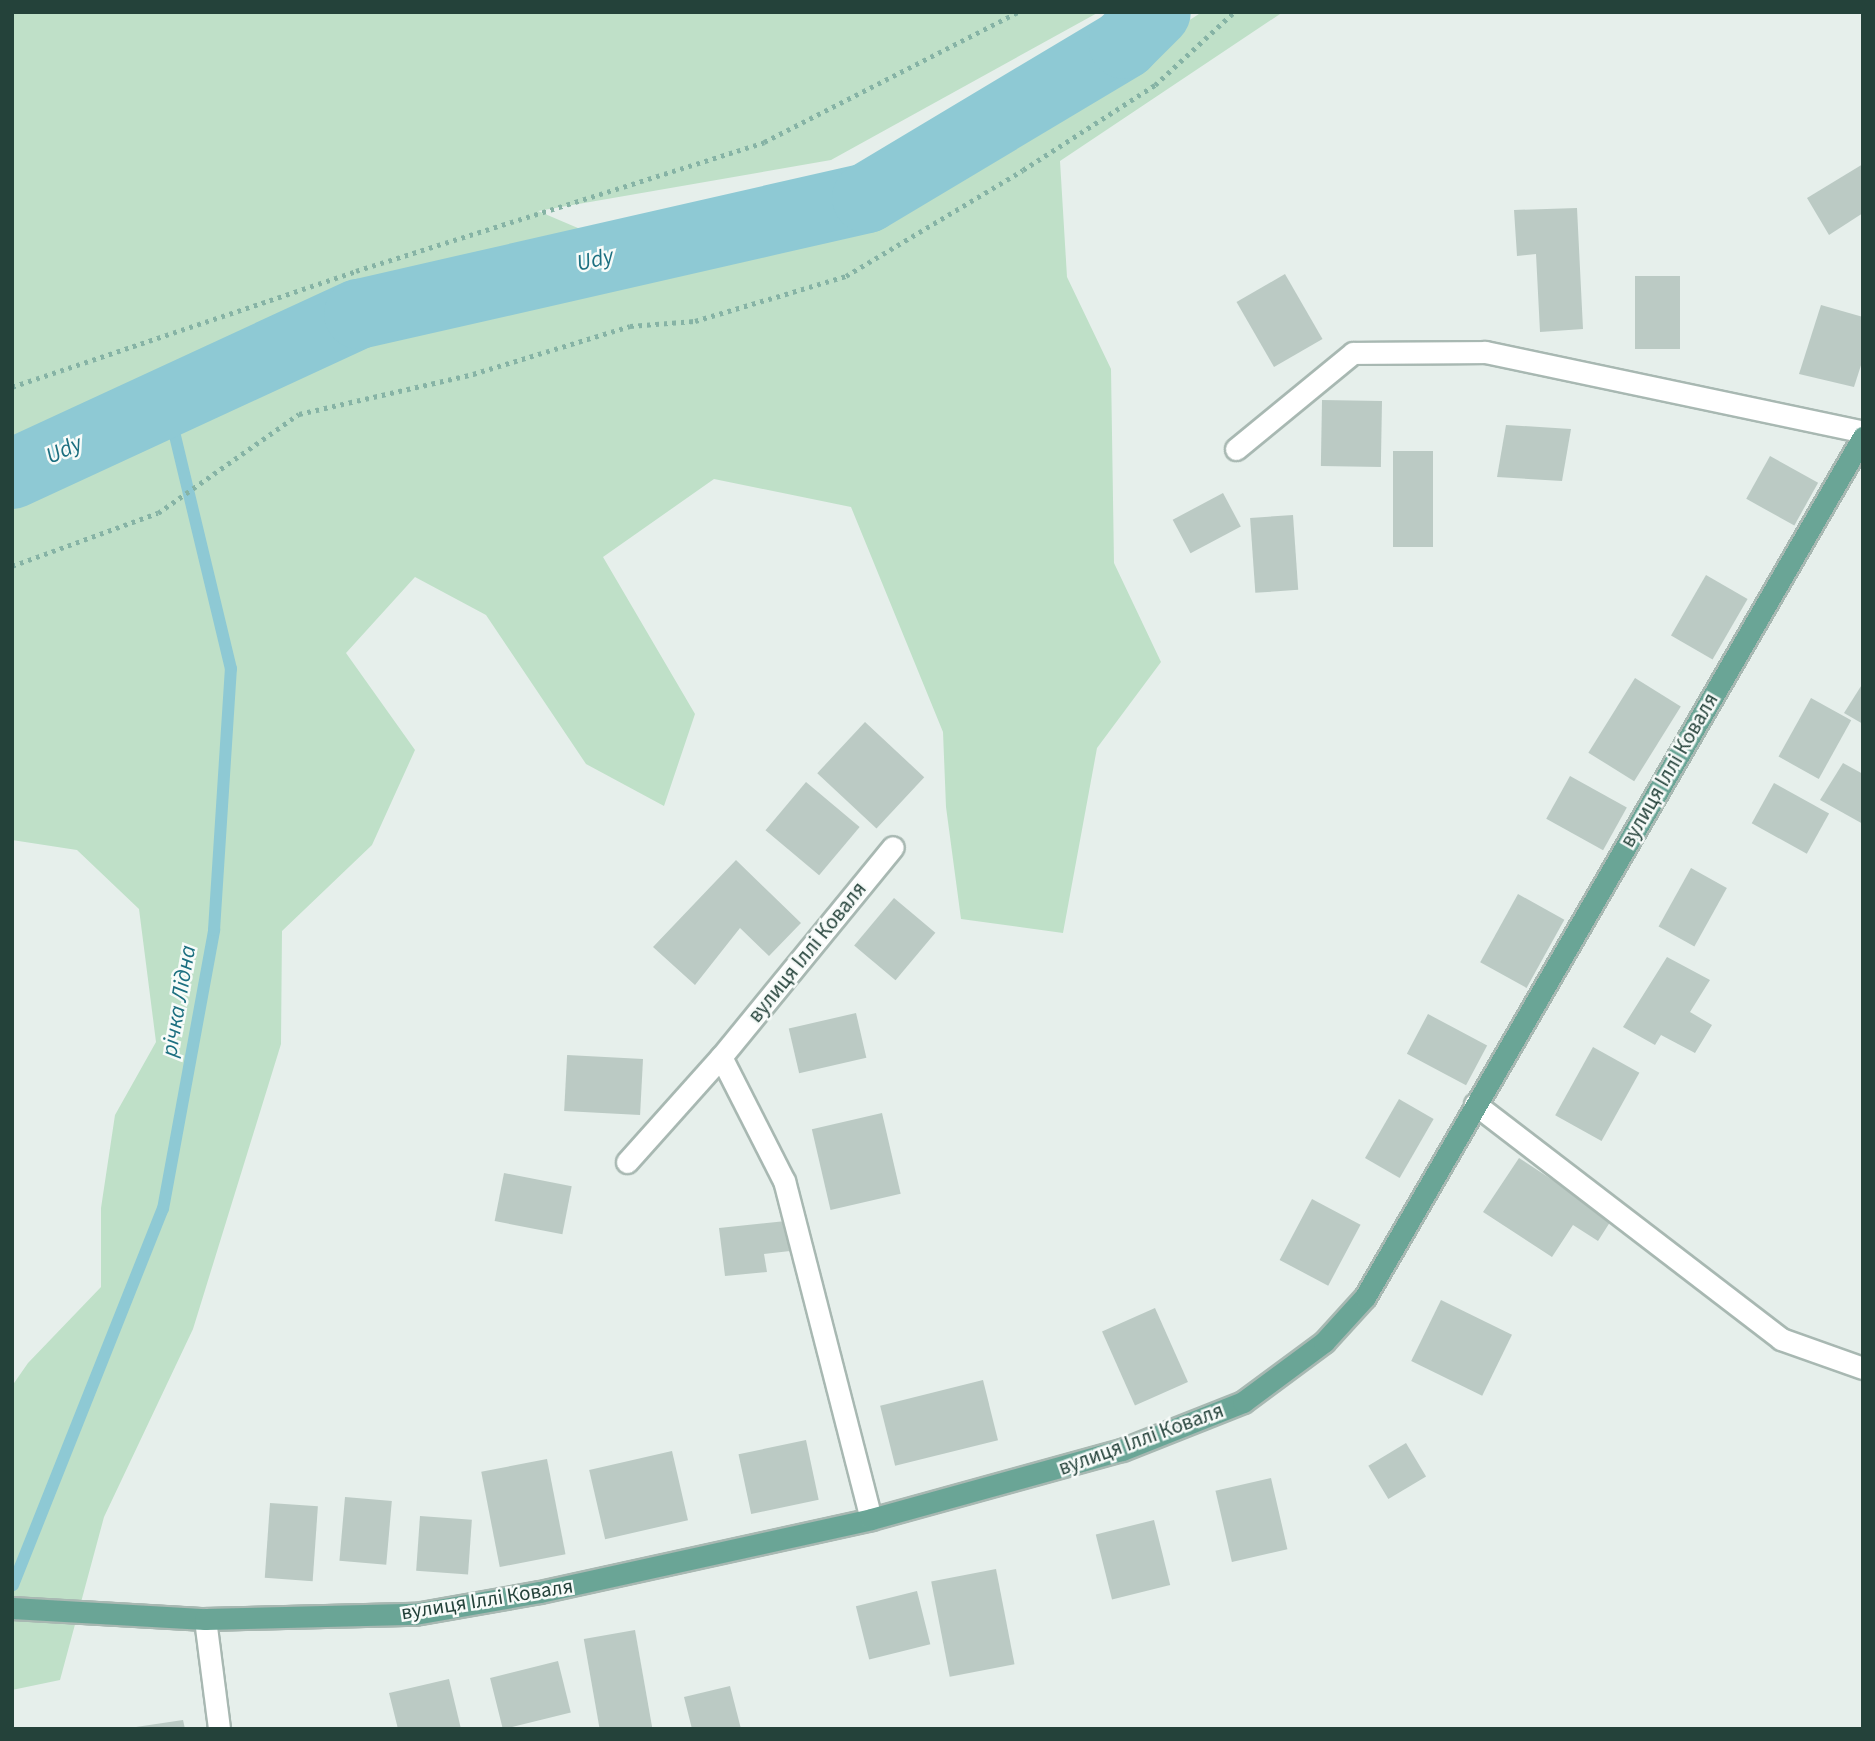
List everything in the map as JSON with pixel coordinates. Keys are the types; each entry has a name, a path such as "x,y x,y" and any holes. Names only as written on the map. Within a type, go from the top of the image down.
{"main road":[{"name":"вулиця Іллі Коваля","path":"12,1608 205,1619 415,1614 540,1592 871,1519 1122,1450 1242,1402 1324,1342 1365,1297 1863,435"}],"street":[{"name":"вулиця Іллі Коваля","path":"1236,449 1353,353 1485,352 1863,435"},
{"name":"вулиця Іллі Коваля","path":"627,1162 722,1057 893,847"},
{"path":"722,1057 784,1181 871,1519"},
{"path":"1475,1104 1781,1339 1863,1368"},
{"path":"205,1619 219,1729"}],"path":[{"path":"12,387 356,271 764,142 1018,12"},
{"path":"12,566 167,507 299,414 473,374 630,326 695,321 846,276 1023,170 1155,85 1234,12"}],"green space":[{"path":"12,12 1099,12 831,160 538,211 613,243 342,307 12,456"},
{"path":"1202,12 1283,12 1060,161 1067,277 1111,369 1114,563 1161,662 1097,748 1063,933 961,919 946,807 943,732 851,507 714,479 603,557 695,714 664,806 586,764 486,615 415,577 346,653 415,750 372,845 282,931 281,1044 193,1329 104,1517 60,1680 12,1690 12,1386 28,1363 101,1287 101,1208 115,1115 156,1042 139,909 77,850 12,840 12,490 369,330 866,231"}],"building":[{"path":"1863,164 1863,213 1829,235 1807,198"},
{"path":"1577,208 1583,329 1540,332 1536,254 1517,256 1514,210"},
{"path":"1285,274 1322,339 1274,367 1237,302"},
{"path":"1635,276 1680,276 1680,349 1635,349"},
{"path":"1821,305 1863,317 1863,359 1854,387 1799,374"},
{"path":"1322,400 1382,401 1381,467 1321,466"},
{"path":"1506,425 1571,429 1562,481 1497,477"},
{"path":"1393,451 1433,451 1433,547 1393,547"},
{"path":"1770,456 1818,483 1794,526 1746,499"},
{"path":"1223,493 1241,527 1191,553 1173,520"},
{"path":"1293,515 1298,590 1255,593 1250,518"},
{"path":"1706,575 1748,599 1713,660 1671,636"},
{"path":"1635,678 1681,707 1634,781 1588,753"},
{"path":"1863,683 1863,724 1844,713"},
{"path":"1811,698 1851,720 1819,779 1779,757"},
{"path":"865,722 924,777 876,828 817,773"},
{"path":"1843,763 1863,774 1863,824 1820,800"},
{"path":"1570,776 1627,808 1603,850 1546,819"},
{"path":"806,782 860,827 819,875 766,830"},
{"path":"1774,783 1829,814 1807,854 1752,823"},
{"path":"736,860 801,923 769,956 740,928 695,985 653,947"},
{"path":"1691,868 1727,888 1694,946 1659,927"},
{"path":"1518,894 1564,920 1527,988 1480,962"},
{"path":"894,898 935,933 896,980 854,945"},
{"path":"1667,957 1710,980 1690,1012 1712,1025 1695,1053 1661,1035 1655,1045 1623,1027"},
{"path":"856,1013 866,1058 799,1073 789,1029"},
{"path":"1428,1014 1487,1045 1466,1085 1407,1054"},
{"path":"1593,1047 1639,1073 1602,1141 1555,1115"},
{"path":"567,1055 643,1059 640,1115 564,1111"},
{"path":"1399,1099 1434,1119 1400,1178 1365,1158"},
{"path":"882,1113 901,1194 831,1210 812,1129"},
{"path":"1519,1158 1612,1219 1598,1241 1573,1225 1552,1257 1483,1212"},
{"path":"504,1173 572,1186 562,1234 495,1221"},
{"path":"1312,1199 1361,1225 1328,1286 1280,1260"},
{"path":"786,1221 790,1251 764,1254 767,1272 725,1276 719,1228"},
{"path":"1441,1300 1512,1335 1482,1396 1411,1361"},
{"path":"1155,1308 1188,1382 1135,1406 1102,1332"},
{"path":"983,1380 998,1440 895,1466 880,1406"},
{"path":"806,1440 819,1500 751,1514 739,1454"},
{"path":"1406,1443 1426,1476 1388,1499 1368,1466"},
{"path":"672,1451 688,1520 605,1539 589,1470"},
{"path":"547,1459 566,1554 500,1567 481,1472"},
{"path":"1271,1478 1287,1549 1232,1562 1215,1491"},
{"path":"345,1497 392,1501 386,1565 339,1561"},
{"path":"270,1503 318,1506 313,1581 265,1578"},
{"path":"420,1516 472,1520 468,1574 416,1571"},
{"path":"1154,1520 1170,1585 1112,1600 1096,1535"},
{"path":"996,1569 1015,1664 950,1677 931,1582"},
{"path":"917,1591 930,1644 869,1660 856,1606"},
{"path":"635,1630 652,1728 600,1729 584,1639"},
{"path":"558,1661 571,1712 503,1729 490,1678"},
{"path":"449,1679 461,1729 398,1729 389,1693"},
{"path":"730,1686 741,1729 692,1729 684,1697"},
{"path":"183,1720 185,1729 136,1729 136,1727"}],"waterway":[{"name":"Udy","path":"12,474 359,314 867,198 1124,44 1156,12"},
{"name":"річка Лідна","path":"13,1585 163,1209 214,930 231,669 167,402"}]}
